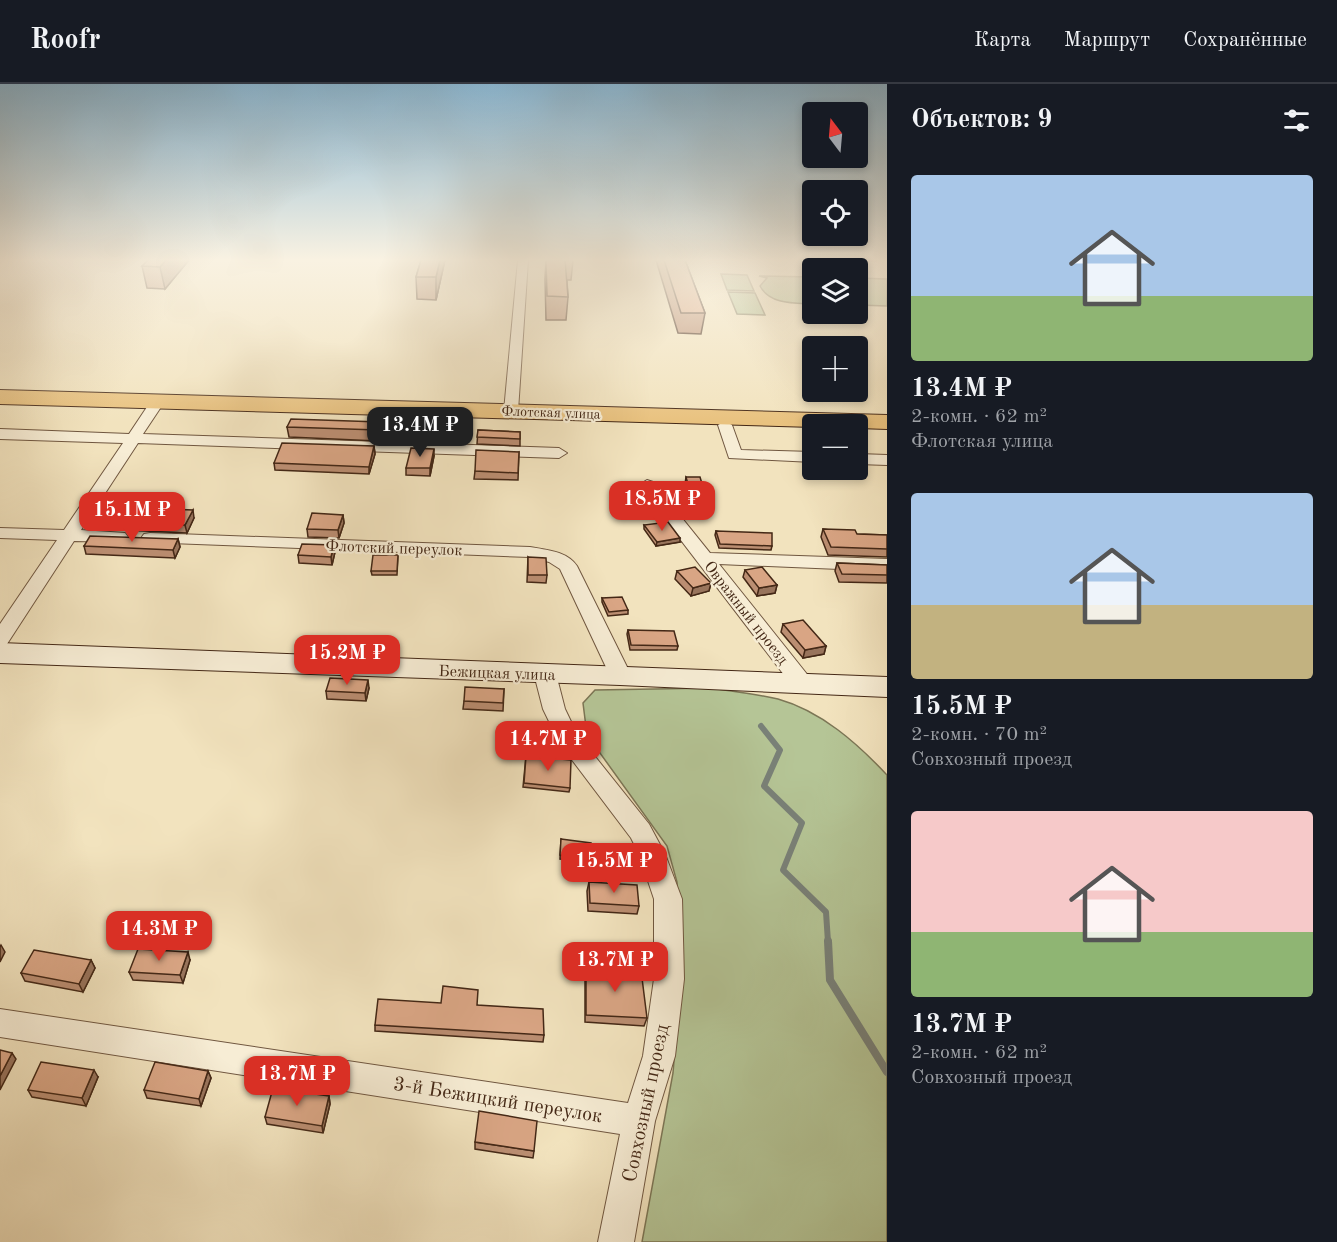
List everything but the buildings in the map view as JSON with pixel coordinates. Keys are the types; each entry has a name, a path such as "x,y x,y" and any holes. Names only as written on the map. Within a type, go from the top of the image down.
{"main road":[{"name":"Флотская улица","path":"0,396 887,422"},
{"name":"Флотская улица","path":"0,403 802,428"},
{"path":"868,429 887,430"}],"street":[{"path":"510,411 518,314"},
{"path":"0,639 154,407"},
{"path":"725,425 735,455 802,457"},
{"path":"0,434 559,453"},
{"path":"868,459 887,460"},
{"name":"Овражный проезд","path":"647,485 802,683"},
{"name":"Флотский переулок","path":"0,532 530,552 558,559 568,567 620,675"},
{"path":"706,558 887,565"},
{"name":"Бежицкая улица","path":"0,653 887,687"},
{"name":"Совхозный проезд","path":"545,674 554,709 568,738 640,831 652,854 668,899 669,979 659,1056 639,1121 615,1242"},
{"name":"3-й Бежицкий переулок","path":"0,1023 639,1121"}],"green space":[{"path":"713,688 778,699 809,711 851,740 887,775 887,1242 642,1242 673,1073 682,964 677,882 667,846 587,735 583,703 595,690"}],"waterway":[{"path":"761,726 780,750 764,786 802,823 783,870 826,912 828,942"},
{"path":"828,941 830,980 887,1072"}]}
